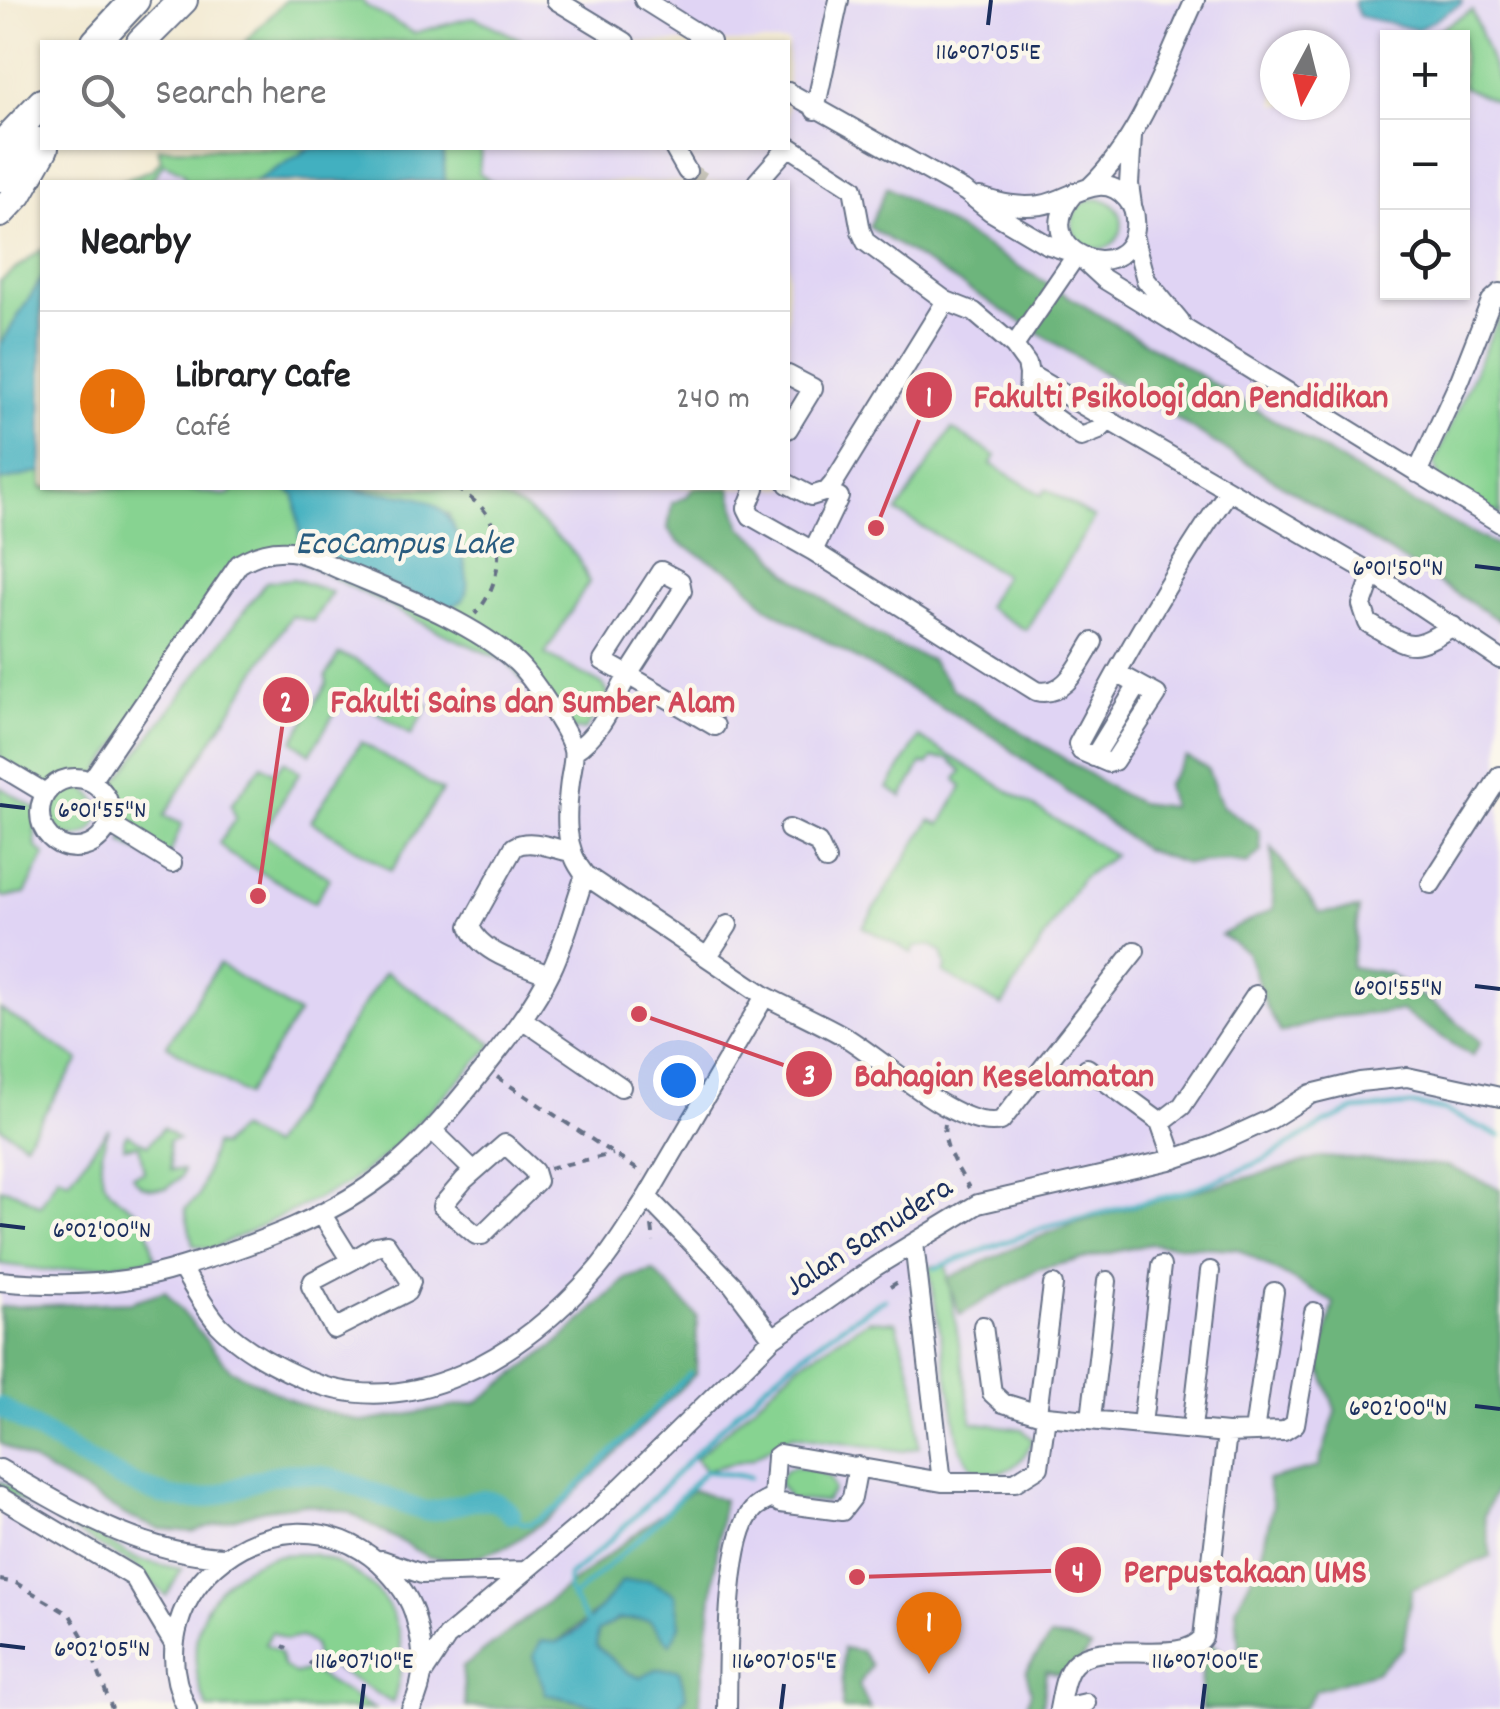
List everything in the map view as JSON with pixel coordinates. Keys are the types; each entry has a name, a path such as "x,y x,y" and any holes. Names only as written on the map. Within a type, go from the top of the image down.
{"highway":[{"path":"98,40 134,0"},
{"path":"142,40 183,0"},
{"path":"0,127 40,106"},
{"path":"0,147 40,106"},
{"path":"0,178 40,140"},
{"path":"0,213 18,194 43,150"}],"street":[{"path":"556,0 622,40"},
{"path":"644,0 708,40"},
{"path":"815,110 839,0"},
{"path":"1195,0 1132,136 1110,168 1066,202 1060,220 1064,240 1104,279 1500,523"},
{"path":"790,93 966,192 1046,244 1106,260 1123,251 1134,235"},
{"path":"1132,136 1129,184 1134,235 1146,280 1186,328"},
{"path":"790,147 847,181 856,196 860,231 866,242 946,301 974,312 1014,346 1027,364 1028,399 1081,437 1099,430 1108,421"},
{"path":"675,150 687,171"},
{"path":"759,180 785,150"},
{"path":"966,192 1010,206 1045,205 1083,189 1110,187 1132,206"},
{"path":"1014,346 1077,254"},
{"path":"1417,473 1491,300 1500,292"},
{"path":"790,485 811,496 827,491 946,301"},
{"path":"1029,374 1373,574 1500,659"},
{"path":"790,376 813,388 790,426"},
{"path":"754,490 747,508 751,516 814,550 1036,691 1046,694 1062,687 1093,642"},
{"path":"1117,673 1157,696 1109,763 1082,752 1078,744 1117,673 1228,492"},
{"path":"814,550 839,497"},
{"path":"91,781 239,564 256,554 298,552 462,626 501,650 527,673 574,751 567,808 570,852 585,875 765,996 843,1036 949,1110 972,1121 1001,1121 1135,950"},
{"path":"574,751 588,742 598,728 628,675 682,591 680,581 661,571 603,661 628,675 715,726"},
{"path":"1373,574 1362,606 1368,623 1410,645 1421,646 1453,626"},
{"path":"0,766 45,793"},
{"path":"1431,884 1500,776"},
{"path":"61,780 91,781 108,799 111,811 104,834 86,847 65,847 55,842 42,825 41,803 45,793 61,780"},
{"path":"109,824 172,863"},
{"path":"789,829 818,843 826,860"},
{"path":"548,975 484,946 473,936 470,926 514,847 533,844 570,852"},
{"path":"0,1281 45,1285 108,1282 182,1267 261,1243 321,1213 386,1173 433,1131 522,1019 548,975 585,875"},
{"path":"708,956 728,925"},
{"path":"1161,1122 1182,1106 1256,994"},
{"path":"182,1267 220,1325 268,1362 330,1390 383,1396 432,1387 487,1364 531,1331 596,1272 652,1189 765,996"},
{"path":"522,1019 621,1087"},
{"path":"1087,1068 1161,1122 1174,1160"},
{"name":"Jalan Samudera","path":"422,1675 447,1637 596,1512 773,1338 978,1204 1174,1160 1271,1119 1311,1094 1360,1082 1407,1077 1500,1097"},
{"path":"433,1131 474,1171"},
{"path":"505,1144 534,1171 537,1181 482,1235 476,1236 442,1206 474,1171 505,1144"},
{"path":"652,1189 773,1338"},
{"path":"321,1213 351,1261"},
{"path":"914,1243 942,1482"},
{"path":"386,1244 410,1286 407,1292 334,1328 311,1286 313,1281 351,1261 386,1244"},
{"path":"1142,1424 1161,1266"},
{"path":"1192,1428 1210,1270"},
{"path":"1090,1419 1107,1280"},
{"path":"773,1498 776,1457 780,1454 942,1482 1015,1482 1039,1467 1054,1285"},
{"path":"1254,1432 1274,1292"},
{"path":"983,1326 992,1394 1003,1403 1041,1415 1254,1432 1290,1430 1294,1424 1314,1312"},
{"path":"1086,1703 1059,1709 1071,1667 1078,1660 1097,1655 1190,1649 1203,1637 1227,1432"},
{"path":"773,1498 780,1503 842,1511 852,1498 858,1466"},
{"path":"0,1469 142,1544 191,1556 224,1557"},
{"path":"0,1498 134,1577 174,1644"},
{"path":"727,1709 736,1545 754,1507 773,1498"},
{"path":"187,1709 177,1689 174,1644 182,1611 199,1581 224,1557 251,1542 280,1534 312,1534 342,1540 369,1555 422,1574 524,1570"},
{"path":"369,1555 392,1575 413,1609 423,1648 419,1706"}],"path":[{"path":"459,490 489,516 498,563 492,595 462,626"},
{"path":"484,1069 613,1154 652,1189"},
{"path":"949,1110 943,1132 978,1204"},
{"path":"534,1171 613,1154"},
{"path":"0,1580 16,1583 70,1615 90,1649 112,1709"}],"shaded area":[{"path":"286,0 1500,0 1500,1709 0,1709 0,281 40,251 40,490 790,490 790,180 124,180 153,169 161,160 158,150 790,150 790,40 247,40"}],"green space":[{"path":"286,0 363,0 365,5 414,33 474,17 520,39 519,40 247,40"},
{"path":"1472,10 1500,86 1500,103 1470,90 1470,30 1438,30"},
{"path":"158,150 307,150 258,180 186,180 183,173 164,163 151,180 124,180 153,169 161,160"},
{"path":"443,150 481,150 479,173 489,180 445,180"},
{"path":"887,187 1403,498 1500,547 1500,621 869,227"},
{"path":"1087,200 1107,200 1121,214 1121,234 1107,248 1087,248 1073,234 1073,214"},
{"path":"40,251 40,281 0,345 0,281"},
{"path":"1500,315 1500,515 1439,479 1434,463"},
{"path":"952,429 996,456 991,464 1042,495 1046,489 1094,518 1026,630 986,607 1004,575 897,512"},
{"path":"40,472 40,490 190,490 223,495 233,490 289,490 295,495 299,522 448,609 463,600 465,588 462,557 449,514 360,490 482,490 525,509 578,557 589,582 545,654 603,685 608,692 606,701 585,730 565,730 506,661 291,556 246,560 95,778 64,778 48,789 0,760 0,481"},
{"path":"692,490 731,490 741,527 766,546 787,572 858,624 893,645 931,660 953,689 1139,803 1171,807 1166,785 1186,757 1207,768 1222,806 1259,831 1261,851 1247,864 1186,864 1143,849 994,737 768,608 739,577 679,543 668,529 672,503"},
{"path":"293,579 332,592 313,621 291,616 164,816 182,824 168,858 176,873 122,842 127,814 110,790 266,582"},
{"path":"339,654 356,660 428,706 411,735 347,692 310,754 293,741"},
{"path":"919,737 1114,855 1081,879 1002,1006 944,973 942,952 931,945 915,947 912,953 863,927 930,820 941,824 962,787 956,779 962,771 949,759 933,758 927,765 922,763 902,797 888,788"},
{"path":"361,742 442,791 391,871 311,821"},
{"path":"284,761 300,772 264,831 267,837 329,878 315,903 229,854 219,843 236,818 231,805 262,765 275,773"},
{"path":"0,787 38,810 36,847 45,855 25,894 4,897 0,894"},
{"path":"74,787 92,794 99,812 92,830 74,837 56,830 49,812 56,794"},
{"path":"1272,848 1320,913 1359,909 1351,967 1388,973 1449,1015 1481,1042 1472,1056 1401,1011 1333,1017 1281,1033 1266,1006 1247,952 1221,935 1273,909"},
{"path":"219,964 298,1014 246,1095 167,1045"},
{"path":"385,972 494,1044 386,1155 346,1185 210,1250 193,1245 185,1209 199,1196 214,1144 221,1146 238,1129 271,1146"},
{"path":"0,1009 79,1060 25,1143 0,1127"},
{"path":"109,1128 101,1159 104,1181 119,1199 145,1216 155,1260 53,1271 0,1264 0,1188 40,1206 58,1176 69,1181"},
{"path":"163,1128 178,1139 168,1141 171,1170 183,1170 181,1177 167,1188 147,1188 132,1175 144,1172 139,1145 124,1147 123,1141 127,1134 148,1145"},
{"path":"1322,1157 1447,1166 1500,1189 1500,1481 1484,1515 1491,1556 1412,1589 1403,1648 1376,1672 1316,1690 1303,1709 1201,1709 1203,1637 1240,1665 1236,1608 1260,1560 1273,1506 1267,1480 1318,1467 1336,1412 1319,1364 1334,1303 1237,1249 1150,1244 1038,1269 960,1315 947,1279 1071,1225"},
{"path":"946,1264 972,1422 1022,1429 1033,1440 1022,1458 1009,1469 973,1469 960,1448 929,1267"},
{"path":"654,1271 697,1316 696,1373 553,1515 508,1546 464,1561 428,1557 348,1512 304,1504 262,1510 192,1532 159,1529 129,1517 0,1443 0,1307 131,1302 165,1291 230,1369 299,1404 363,1422 476,1403 559,1342 627,1278"},
{"path":"869,1320 896,1322 916,1389 919,1447 904,1451 792,1435 753,1458 706,1470 695,1459 799,1364"},
{"path":"812,1468 830,1478 834,1490 825,1502 790,1500 778,1482 785,1471"},
{"path":"0,1481 139,1560 182,1569 166,1596 135,1566 0,1489"},
{"path":"692,1490 723,1500 699,1709 675,1709 686,1695 656,1669 641,1678 626,1672 596,1646 598,1631 618,1619 649,1620 669,1643 622,1582 601,1608 557,1643 546,1694 611,1709 466,1707 462,1668"},
{"path":"313,1554 360,1577 390,1609 401,1651 393,1703 316,1658 313,1644 301,1637 286,1640 272,1632 265,1644 279,1652 283,1666 295,1674 309,1670 374,1709 208,1709 199,1685 197,1637 214,1596 229,1579 249,1566 279,1555"},
{"path":"1050,1637 1091,1648 1066,1677 1046,1671 1042,1709 1026,1709 1031,1691 1026,1671"},
{"path":"843,1648 861,1651 871,1665 859,1685 870,1709 842,1709"}],"water":[{"path":"1355,0 1462,0 1417,30 1359,16"},
{"path":"307,150 443,150 445,180 258,180"},
{"path":"40,281 40,472 0,481 0,345"},
{"name":"EcoCampus Lake","path":"289,490 358,490 430,502 451,522 458,539 467,581 463,600 448,609 307,551 300,539 295,495"},
{"path":"648,1580 675,1594 680,1625 670,1644 649,1620 618,1619 598,1631 596,1646 626,1672 641,1678 656,1669 679,1670 686,1696 675,1709 611,1709 546,1694 533,1656 541,1641 566,1639 622,1582"}],"waterway":[{"path":"935,1268 1049,1226 1181,1193 1220,1179 1264,1160 1354,1110 1414,1105 1443,1110 1500,1136"},
{"path":"586,1621 568,1590 568,1577 768,1383 825,1338 885,1299"},
{"path":"511,1514 530,1524 557,1508 690,1373"},
{"path":"0,1407 94,1464 172,1497 204,1498 265,1477 294,1473 332,1478 424,1511 480,1500 501,1505 511,1514"},
{"path":"572,1598 651,1528 705,1471 749,1477"}],"tunnel":[{"path":"687,171 702,180"}],"place":[{"name":"Fakulti Psikologi dan Pendidikan","path":"876,528"},
{"name":"Fakulti Sains dan Sumber Alam","path":"258,896"},
{"name":"Bahagian Keselamatan","path":"639,1014"},
{"name":"Perpustakaan UMS","path":"857,1577"},
{"name":"Library Cafe","path":"929,1674"}]}
